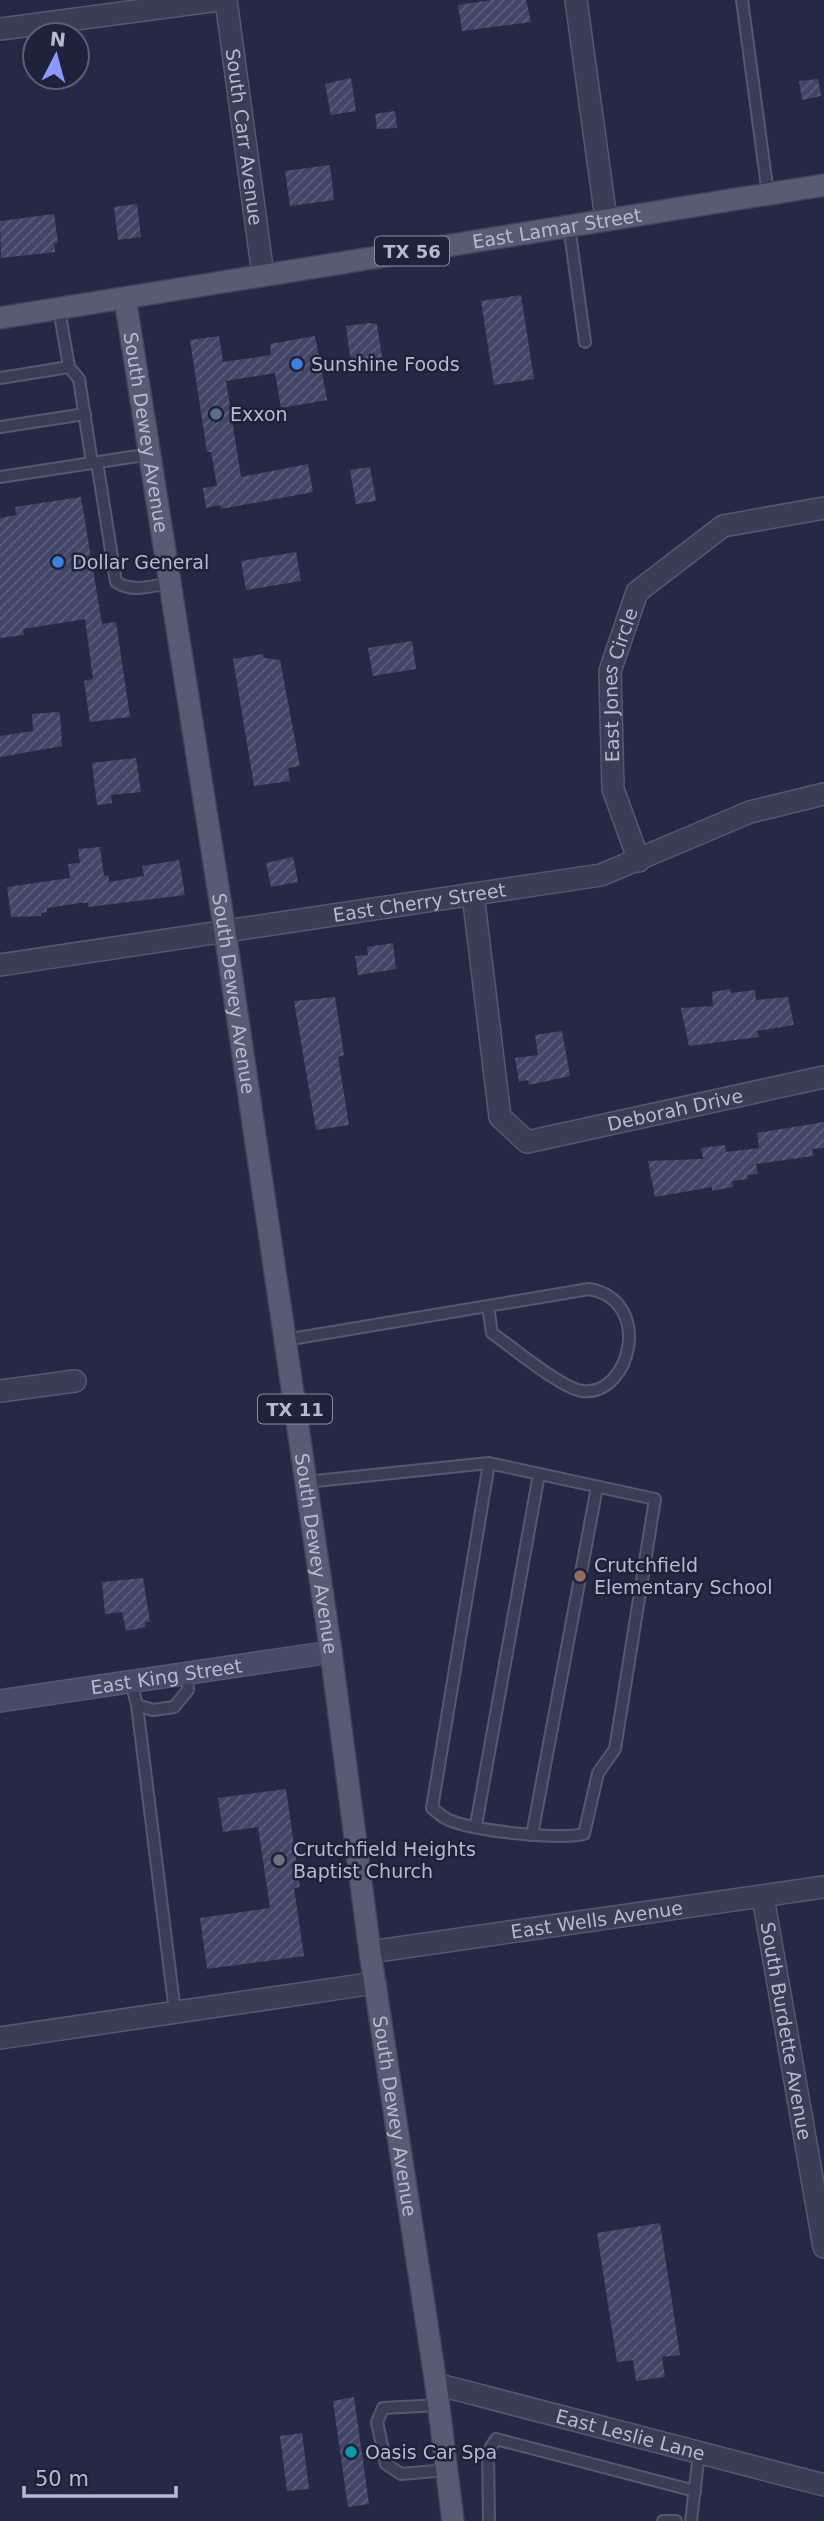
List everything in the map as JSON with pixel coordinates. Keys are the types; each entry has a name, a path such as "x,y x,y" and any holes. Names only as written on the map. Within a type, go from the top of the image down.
{"main road":[{"name":"East Lamar Street","path":"0,318 824,185"},
{"name":"South Dewey Avenue","path":"125,298 225,932 331,1653 370,1952 438,2394 453,2521"}],"street":[{"path":"0,30 219,0"},
{"name":"South Carr Avenue","path":"226,0 263,275"},
{"path":"576,0 606,219"},
{"name":"East Jones Circle","path":"639,861 613,789 610,671 637,592 723,526 824,508"},
{"name":"East Cherry Street","path":"0,965 601,875 750,812 824,794"},
{"name":"Deborah Drive","path":"472,894 500,1117 527,1142 824,1077"},
{"path":"0,1391 75,1381"},
{"name":"East King Street","path":"0,1701 331,1653"},
{"name":"East Wells Avenue","path":"370,1952 824,1887"},
{"name":"South Burdette Avenue","path":"763,1897 824,2248"},
{"path":"0,2038 375,1983"},
{"name":"East Leslie Lane","path":"438,2394 699,2453 824,2485"}],"lane":[{"path":"742,0 768,194"},
{"path":"569,226 584,342"},
{"path":"60,309 69,367 79,379 116,582 126,589 170,583"},
{"path":"0,378 69,367"},
{"path":"0,427 85,414"},
{"path":"0,477 151,454"},
{"path":"285,1340 589,1289 605,1291 618,1301 629,1326 623,1367 616,1378 603,1388 583,1391 568,1386 492,1333 488,1307"},
{"path":"306,1482 489,1463 655,1499 615,1749 598,1773 584,1834 565,1838 532,1835 449,1820 432,1808 489,1463"},
{"path":"476,1825 539,1474"},
{"path":"532,1835 597,1487"},
{"path":"137,1705 153,1710 174,1707 188,1690 187,1674"},
{"path":"131,1682 137,1705 175,2012"},
{"path":"438,2394 383,2408 377,2422 386,2464 401,2474 447,2470"},
{"path":"489,2521 488,2452 496,2439 695,2491"},
{"path":"691,2521 699,2453"},
{"path":"663,2521 676,2521"}],"building":[{"path":"492,0 526,0 531,22 462,31 458,5"},
{"path":"351,78 356,111 331,115 325,84"},
{"path":"818,79 821,96 802,100 799,81"},
{"path":"395,111 397,128 377,129 375,114"},
{"path":"330,165 334,200 290,206 285,171"},
{"path":"137,204 141,237 118,240 114,207"},
{"path":"54,214 58,243 54,243 55,252 1,258 0,221"},
{"path":"521,295 534,379 494,385 481,301"},
{"path":"377,324 384,370 352,372 346,326"},
{"path":"219,336 223,362 271,355 270,344 315,336 327,400 281,408 275,373 226,381 241,477 308,464 313,492 221,509 220,505 206,508 203,488 217,486 211,452 207,452 190,340"},
{"path":"370,467 376,501 356,504 350,470"},
{"path":"81,497 102,624 116,622 130,717 90,722 84,681 93,679 85,619 23,629 24,635 0,638 0,518 16,515 15,507"},
{"path":"296,552 301,581 246,590 241,561"},
{"path":"412,641 416,669 373,676 368,648"},
{"path":"263,654 264,658 280,660 300,766 288,768 290,781 254,786 233,659"},
{"path":"60,713 62,746 0,757 0,736 33,731 32,714"},
{"path":"136,758 141,792 111,795 112,803 97,805 92,763"},
{"path":"100,847 104,876 108,875 109,882 144,876 142,866 179,860 185,895 88,907 88,903 80,903 47,908 47,912 41,913 41,916 11,917 7,887 70,878 68,864 80,863 78,849"},
{"path":"293,857 298,882 271,887 266,863"},
{"path":"393,943 396,969 358,975 355,956 368,955 367,947"},
{"path":"730,989 731,993 755,990 756,1000 788,997 794,1025 757,1031 759,1037 689,1046 681,1008 713,1006 712,992"},
{"path":"335,997 344,1055 338,1057 349,1125 316,1130 294,1001"},
{"path":"562,1031 570,1076 529,1085 528,1080 519,1082 515,1058 538,1055 535,1035"},
{"path":"824,1122 824,1148 812,1149 813,1156 756,1164 758,1174 747,1175 748,1179 732,1181 733,1187 712,1191 712,1187 655,1197 648,1161 703,1159 701,1148 725,1145 726,1152 759,1148 757,1133"},
{"path":"143,1578 150,1622 145,1622 146,1627 126,1631 122,1612 105,1614 102,1582"},
{"name":"Crutchfield Heights Baptist Church","path":"286,1789 300,1887 294,1888 304,1956 207,1969 200,1918 270,1908 258,1827 223,1832 218,1798"},
{"path":"660,2223 680,2355 662,2357 665,2377 636,2381 633,2360 617,2362 597,2233"},
{"name":"Oasis Car Spa","path":"354,2397 369,2504 348,2507 333,2401"},
{"path":"302,2433 309,2489 287,2491 280,2436"}],"place":[{"name":"Sunshine Foods","path":"297,364"},
{"name":"Exxon","path":"216,414"},
{"name":"Dollar General","path":"58,562"},
{"name":"Crutchfield Elementary School","path":"580,1576"},
{"name":"Crutchfield Heights Baptist Church","path":"279,1860"},
{"name":"Oasis Car Spa","path":"351,2452"}]}
